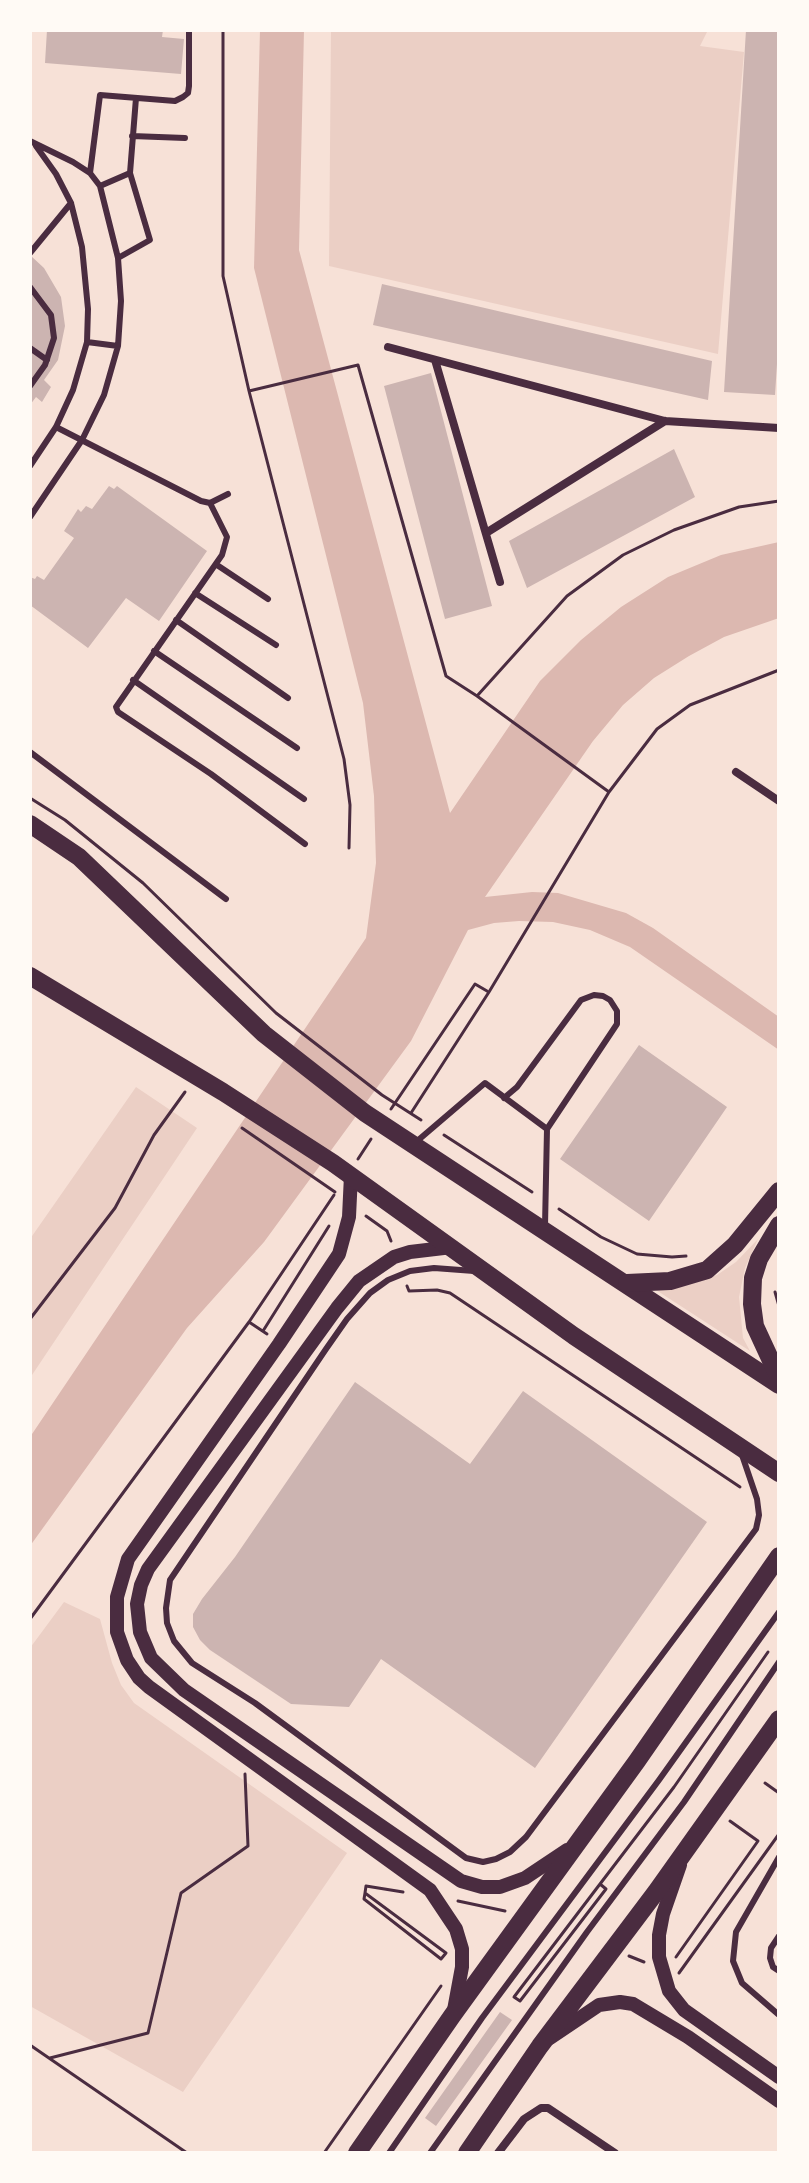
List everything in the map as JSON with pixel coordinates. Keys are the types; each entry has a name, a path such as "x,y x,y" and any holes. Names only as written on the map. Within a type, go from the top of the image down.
{"main road":[{"path":"30,824 79,857 264,1034 365,1113 779,1385"},
{"path":"30,976 223,1092 333,1163 352,1169 574,1336 779,1473"},
{"path":"627,1283 670,1281 707,1270 735,1245 779,1191"},
{"path":"779,1225 759,1259 753,1278 752,1304 755,1326 779,1378"},
{"path":"357,2153 779,1556"},
{"path":"467,2153 540,2046 685,1852 779,1719"}],"street":[{"path":"388,347 665,421 779,428"},
{"path":"435,360 500,582"},
{"path":"486,533 665,421"},
{"path":"736,772 779,801"},
{"path":"352,1169 349,1217 339,1254 128,1559 117,1597 117,1632 127,1660 149,1687 415,1877 442,1905 456,1929 462,1949 459,1990 452,2016"},
{"path":"452,1247 394,1257 359,1281 337,1308 148,1569 137,1604 140,1632 151,1658 184,1690 461,1881 482,1887 513,1883 550,1863 582,1836"},
{"path":"685,1852 663,1914 659,1935 659,1957 669,1991 684,2010 779,2077"},
{"path":"540,2046 589,2010 620,2002 633,2004 779,2101"},
{"path":"700,2046 710,2030"},
{"path":"498,2153 524,2119 541,2108 548,2108 615,2153"}],"lane":[{"path":"90,173 100,95 175,101 188,93 189,30"},
{"path":"118,258 150,240 130,173 136,98"},
{"path":"132,136 185,138"},
{"path":"30,517 82,440 104,395 118,346 121,301 118,258 100,186 90,173 32,142"},
{"path":"30,466 56,427 73,390 87,342 88,309 82,247 71,203 56,174 32,142"},
{"path":"100,186 130,173"},
{"path":"30,253 71,203"},
{"path":"30,287 51,315 54,338 47,360 30,386"},
{"path":"87,342 118,346"},
{"path":"30,348 47,360"},
{"path":"56,427 210,503 227,537 227,545 217,565 116,707 118,712 211,774 305,844"},
{"path":"210,503 228,494"},
{"path":"217,565 268,599"},
{"path":"195,593 276,645"},
{"path":"176,620 288,698"},
{"path":"154,651 297,748"},
{"path":"133,680 304,799"},
{"path":"30,752 226,899"},
{"path":"504,1098 517,1087 581,1000 594,995 610,1000 617,1011 617,1024 547,1129 545,1230"},
{"path":"414,1145 485,1083 547,1129"},
{"path":"485,1272 434,1268 410,1271 388,1280 370,1293 347,1319 170,1580 166,1608 167,1623 174,1641 192,1663 255,1703 466,1858 483,1862 496,1859 510,1852 526,1837 756,1529 759,1515 757,1499 739,1444"},
{"path":"389,2153 482,2018 779,1612"},
{"path":"430,2153 684,1802 779,1662"},
{"path":"779,1857 736,1932 733,1944 733,1961 742,1983 779,2015"},
{"path":"779,1936 771,1948 770,1958 773,1967 779,1971"}],"path":[{"path":"223,30 223,276 249,391 344,759 350,805 349,848"},
{"path":"249,391 358,365 446,676 609,792"},
{"path":"477,696 567,596 623,555 687,525 739,507 779,501"},
{"path":"411,1113 489,992 609,792 657,729 690,705 779,670"},
{"path":"30,798 65,820 143,883 276,1013 382,1095"},
{"path":"389,1112 475,984 489,992"},
{"path":"30,1319 115,1208 154,1135 186,1090"},
{"path":"30,1619 249,1322 337,1192 241,1127"},
{"path":"352,1169 372,1138"},
{"path":"249,1322 263,1331 329,1226"},
{"path":"409,1291 450,1293 757,1499"},
{"path":"775,1292 779,1306"},
{"path":"562,1932 674,1787 770,1648"},
{"path":"50,2058 148,2033 181,1893 248,1846 244,1754"},
{"path":"765,1783 779,1793"},
{"path":"675,1957 758,1841 715,1810"},
{"path":"679,1973 779,1834"},
{"path":"514,1997 520,2001 606,1889 600,1884"},
{"path":"365,1893 446,1953 441,1959 364,1899 366,1886 414,1894"},
{"path":"445,1899 492,1907"},
{"path":"324,2153 439,1990"},
{"path":"30,2045 187,2153"}],"shaded area":[{"path":"260,30 304,30 299,250 450,813 540,681 581,640 621,607 668,577 721,555 779,542 779,618 724,637 689,656 654,678 623,705 593,741 485,897 532,892 558,893 626,913 653,928 779,1017 779,1050 630,947 590,930 553,922 519,921 468,930 411,1041 264,1242 187,1328 30,1546 30,1437 366,938 376,863 374,796 363,703 254,268"},
{"path":"331,30 708,30 700,46 744,52 718,354 329,266"},
{"path":"136,1087 197,1128 30,1378 30,1239"},
{"path":"758,1239 745,1268 739,1297 743,1338 750,1351 653,1288 672,1289 717,1275 736,1262"},
{"path":"64,1602 100,1619 112,1663 121,1685 134,1703 347,1853 183,2092 30,2006 30,1648"}],"building":[{"path":"47,30 163,30 162,37 184,39 181,74 45,63"},
{"path":"746,30 779,30 779,333 775,395 724,392"},
{"path":"30,255 44,268 61,297 65,326 58,360 44,380 51,387 42,402 36,397 30,405"},
{"path":"382,284 712,361 708,400 373,325"},
{"path":"431,373 492,606 445,619 384,386"},
{"path":"674,449 695,497 527,588 509,541"},
{"path":"109,486 114,489 117,486 207,551 159,621 126,598 88,648 30,605 30,577 35,579 37,576 44,580 74,538 64,531 78,509 81,512 86,506 92,509"},
{"path":"639,1045 727,1107 649,1221 560,1159"},
{"path":"355,1382 470,1464 523,1391 707,1522 535,1768 381,1659 349,1707 291,1704 210,1650 193,1627 193,1614 202,1599 235,1557"},
{"path":"500,2012 512,2020 436,2126 425,2118"}]}
